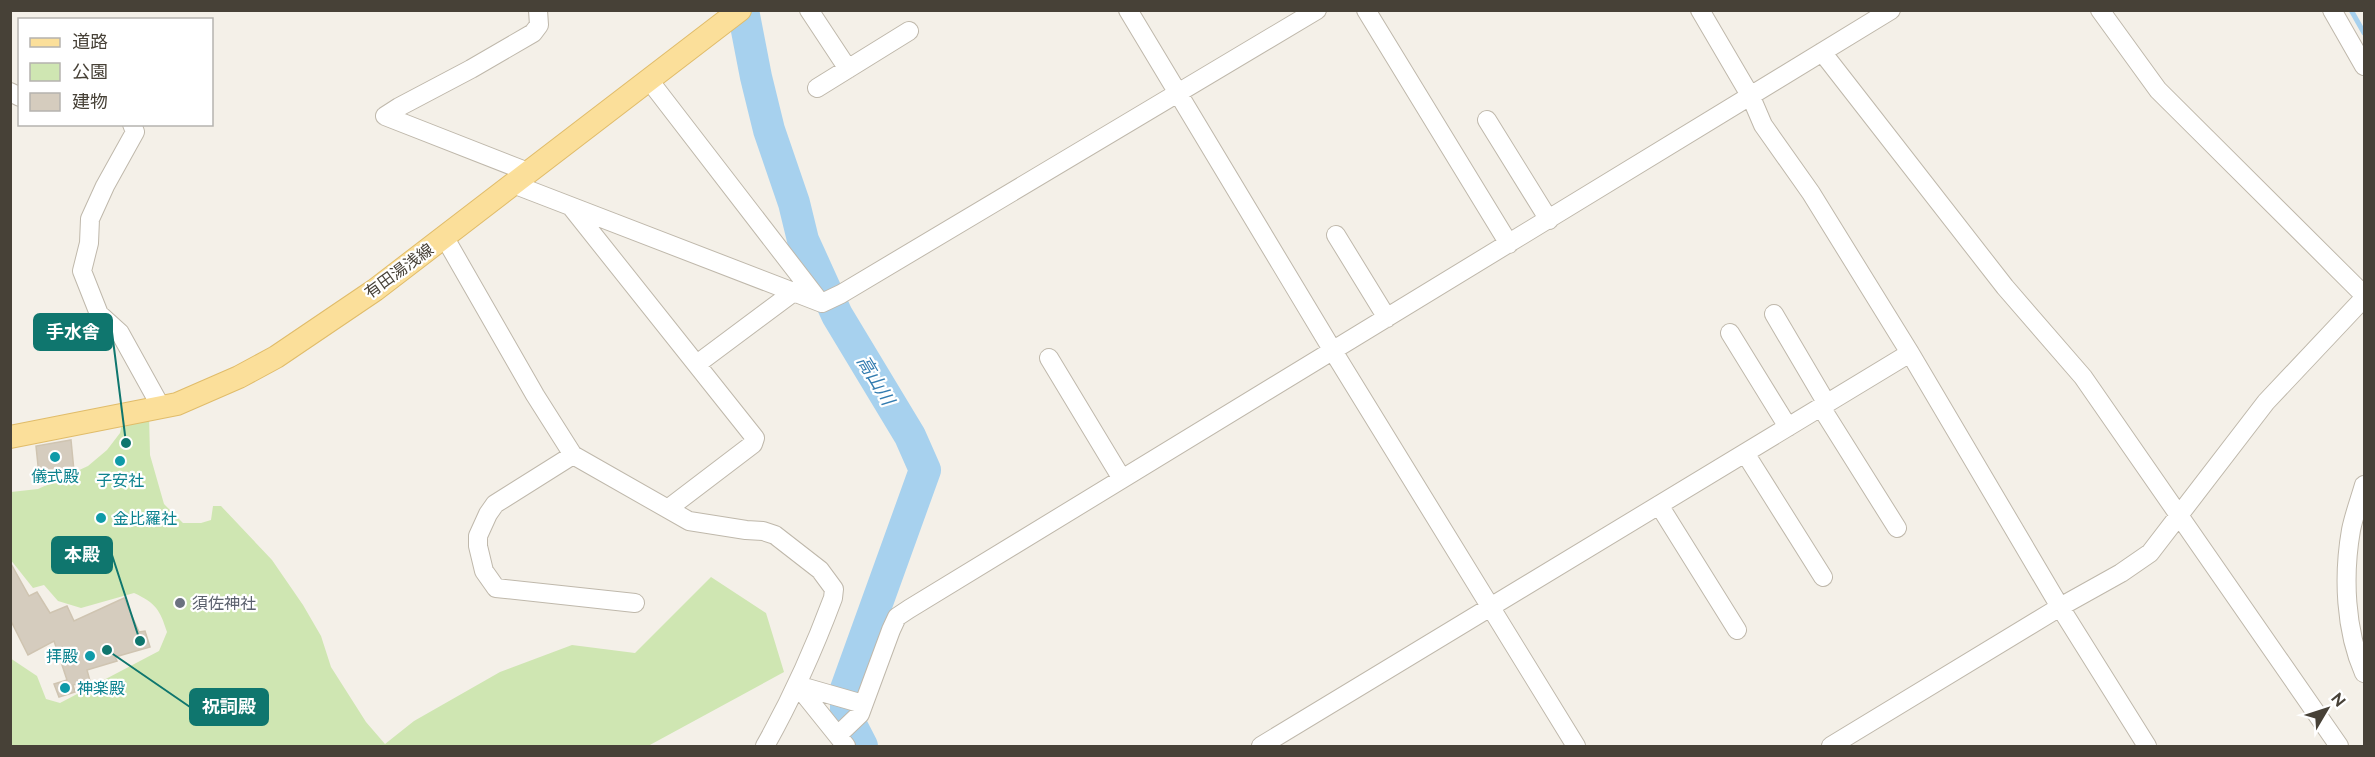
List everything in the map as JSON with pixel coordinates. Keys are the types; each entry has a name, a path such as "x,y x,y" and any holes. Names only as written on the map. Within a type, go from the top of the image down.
{"main road":[{"name":"有田湯浅線","path":"10,437 161,407 201,395 276,357 375,290 445,238 732,14"}],"street":[{"path":"538,10 539,25 533,33 385,117 520,178 571,206 799,288 822,303 841,294 1317,10"},
{"path":"809,10 848,69"},
{"path":"1128,10 1333,351 1576,747"},
{"path":"1366,10 1509,244"},
{"path":"1700,10 1751,97 1763,125 1811,193 2147,747"},
{"path":"797,685 842,741 857,719 897,618 1891,10"},
{"path":"1831,747 2138,562 2160,542 2266,402 2364,296 2158,90 2100,10"},
{"path":"2332,10 2364,66"},
{"path":"818,88 909,31"},
{"path":"1822,52 2004,287 2083,378 2180,515 2338,747"},
{"path":"649,80 799,288"},
{"path":"1487,120 1549,220"},
{"path":"133,126 135,132 105,186 90,219 89,243 82,271 99,314 120,333 161,407"},
{"path":"571,206 755,438 753,444 669,508"},
{"path":"1336,235 1388,318"},
{"path":"445,238 535,396 573,455 600,472 669,508 679,516 696,522 764,531 775,535 808,559 830,580 834,589 833,598 814,648 765,747"},
{"path":"697,364 799,288"},
{"path":"1774,314 1824,405 1897,528"},
{"path":"1730,333 1788,427"},
{"path":"1261,747 1910,354"},
{"path":"1049,358 1122,479"},
{"path":"1745,453 1823,577"},
{"path":"573,455 495,504 491,509 478,536 484,571 496,588 635,603"},
{"path":"2364,485 2351,529 2347,575 2348,613 2364,673"},
{"path":"1659,505 1737,630"},
{"path":"797,685 863,704"}],"green space":[{"name":"須佐神社","path":"149,416 150,455 164,504 183,523 201,523 211,520 213,506 221,506 272,560 321,636 331,667 366,722 385,744 414,721 500,672 572,645 635,653 711,577 766,613 784,672 648,746 11,746 10,658 37,676 46,699 60,703 159,651 167,632 156,608 134,593 81,608 58,601 44,585 33,588 10,559 11,492 38,489 88,466 107,450 120,433 123,419"}],"building":[{"name":"儀式殿","path":"71,440 74,471 39,475 36,446"},
{"path":"10,562 29,596 37,592 50,613 67,606 74,621 124,598 139,632 145,631 150,647 115,657 117,661 87,670 90,681 73,685 75,692 59,697 54,684 67,680 54,641 28,655 10,619"}],"waterway":[{"name":"高山川","path":"743,10 769,130 794,203 803,240 837,315 910,436 925,470 846,689 846,715 862,746"},
{"path":"2351,10 2364,33"}],"place":[{"name":"手水舎","path":"126,443"},
{"name":"儀式殿","path":"55,457"},
{"name":"子安社","path":"120,461"},
{"name":"金比羅社","path":"101,518"},
{"name":"須佐神社","path":"180,603"},
{"name":"本殿","path":"140,641"},
{"name":"祝詞殿","path":"107,650"},
{"name":"拝殿","path":"90,656"},
{"name":"神楽殿","path":"65,688"}]}
